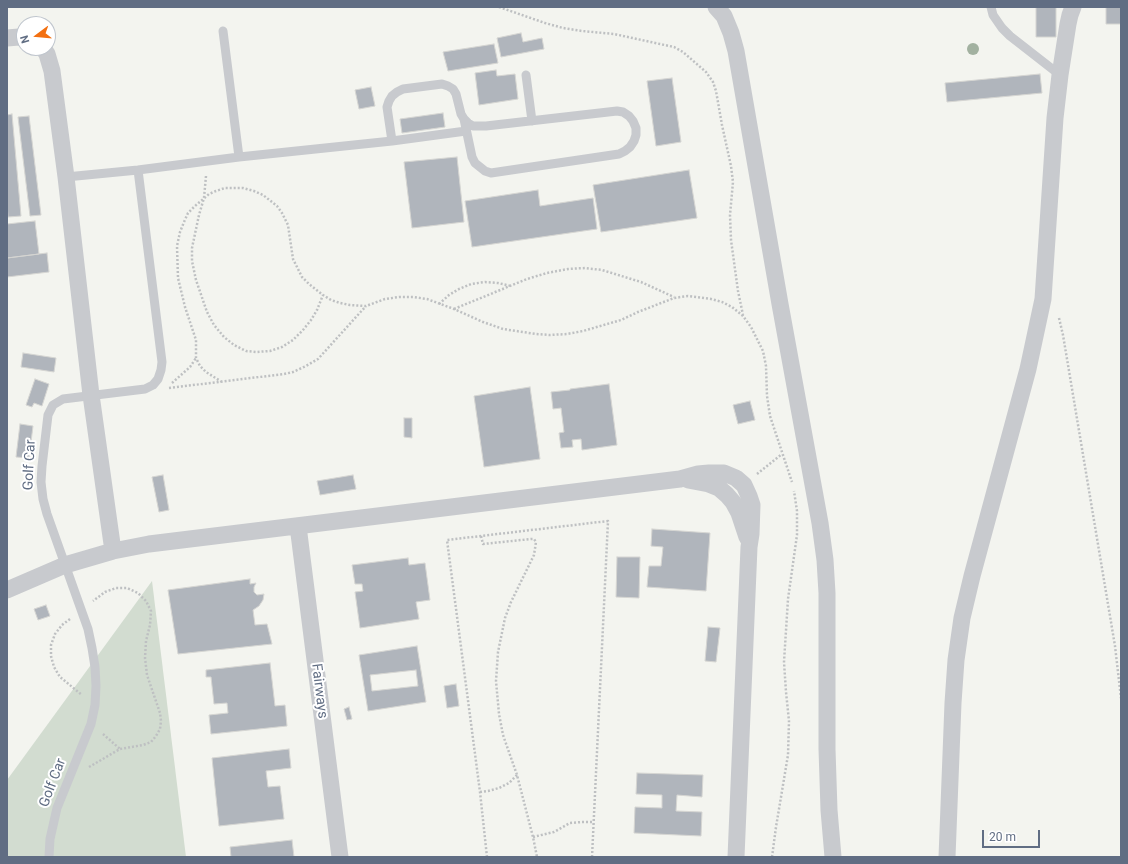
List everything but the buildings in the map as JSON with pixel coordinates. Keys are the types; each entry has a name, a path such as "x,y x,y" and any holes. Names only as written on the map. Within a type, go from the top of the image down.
{"street":[{"path":"716,7 724,16 736,51 778,297 820,523 825,560 827,593 827,749 829,810 833,857"},
{"path":"947,857 952,703 962,618 1028,369 1043,299 1052,152 1060,75 1069,19 1073,7"},
{"path":"48,56 52,70 91,395 113,551"},
{"path":"7,590 65,565 113,551 149,544 680,479 709,472 724,473 736,478 744,485 752,504 736,857"},
{"path":"680,479 709,484 719,488 727,495 739,513 749,547"},
{"name":"Fairways","path":"298,526 340,857"}],"lane":[{"path":"991,7 1002,28 1010,36 1060,75"},
{"path":"223,31 239,157"},
{"path":"526,75 532,121"},
{"path":"392,140 387,107 388,101 392,96 403,89 437,84 442,84 453,89 456,94 461,114 464,119 473,126 479,127 617,111 623,112 633,121 636,128 636,135 630,147 618,154 491,173 484,171 472,157 464,119"},
{"path":"66,177 138,170 466,131"},
{"name":"Golf Car","path":"49,857 52,824 57,808 92,724 96,686 94,660 88,629 43,499 42,466 48,415 53,405 63,399 145,389 158,379 162,362 138,170"}],"path":[{"path":"499,7 563,28 614,34 674,47 683,52 706,72 713,82 716,91 731,166 733,182 730,215 731,240 743,316"},
{"path":"206,161 204,198 194,234 192,261 196,280 207,312 214,325 224,337 234,345 246,351 270,351 282,347 293,340 312,320 323,295"},
{"path":"222,382 206,372 200,366 196,358 196,340 185,307 178,278 177,246 180,232 188,213 204,198 225,188 244,188 263,195 270,200 282,213 288,225 293,259 302,277 323,295 340,303 366,306 385,299 413,297 454,309 503,329 550,335 567,334 600,327 674,298 688,296 722,302 732,307 743,316 751,327 763,351 766,366 767,396 770,416 792,481 797,511 797,535 785,632 784,662 789,721 788,755 772,857"},
{"path":"454,309 547,272 585,268 602,270 630,279 659,290 674,298"},
{"path":"439,304 454,292 472,284 492,282 512,286"},
{"path":"196,358 190,368 165,389 293,372 318,359 366,306"},
{"path":"1058,313 1115,646 1121,698"},
{"path":"744,485 782,454"},
{"path":"487,857 447,540 608,521 592,857"},
{"path":"481,536 483,544 531,539 534,539 536,542 534,555 511,602 505,618 496,668 496,693 504,735 533,837 537,857"},
{"path":"70,778 120,749 151,742 160,729 161,721 147,675 145,658 151,611 146,601 138,593 127,588 116,588 105,592 62,625 55,634 51,645 51,656 54,667 60,677 95,705"},
{"path":"92,724 120,749"},
{"path":"480,792 499,788 516,776"},
{"path":"533,837 554,832 570,823 594,822"}],"shaded area":[{"path":"152,581 186,857 7,857 7,780"}]}
